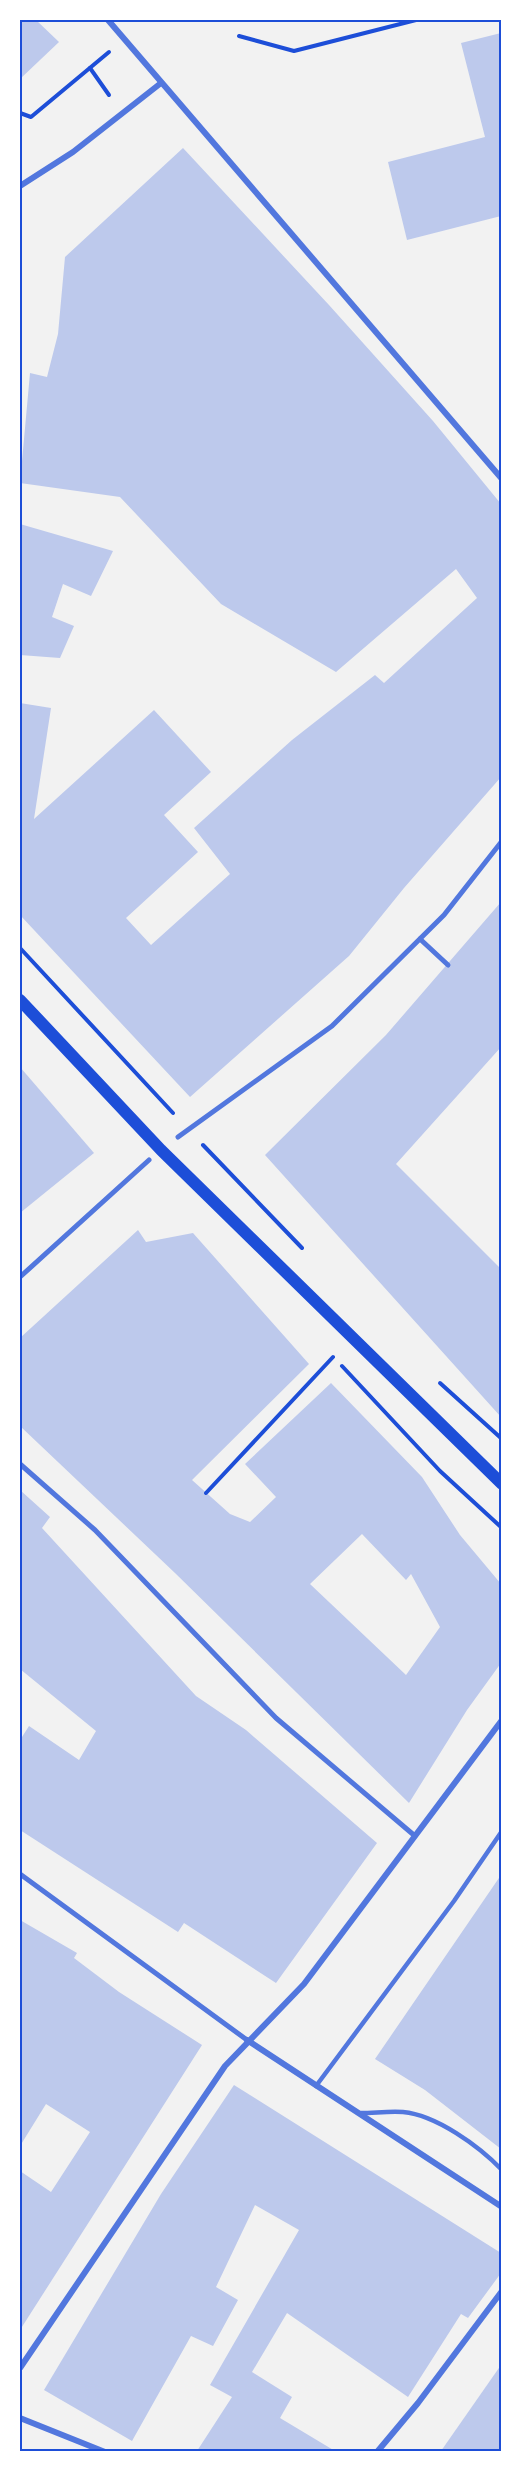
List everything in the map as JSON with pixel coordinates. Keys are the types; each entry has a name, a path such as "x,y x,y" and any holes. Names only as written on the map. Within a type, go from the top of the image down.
{"main road":[{"path":"20,1000 161,1150 501,1485"}],"street":[{"path":"108,20 501,479"},
{"path":"20,186 73,152 161,83"},
{"path":"178,1137 332,1026 444,915 501,842"},
{"path":"420,939 448,965"},
{"path":"20,1276 150,1160"},
{"path":"20,1464 95,1530 276,1718 415,1836"},
{"path":"20,2368 225,2066 247,2040 304,1984 501,1720"},
{"path":"20,1874 247,2040 501,2207"},
{"path":"376,2451 418,2403 501,2290"},
{"path":"20,2418 105,2451"}],"lane":[{"path":"316,2086 447,1911 501,1831"},
{"path":"358,2113 403,2112 434,2119 492,2160 501,2170"}],"path":[{"path":"239,36 294,51 416,20"},
{"path":"20,113 31,117 123,40"},
{"path":"90,68 121,113"},
{"path":"20,948 310,1257"},
{"path":"206,1493 333,1357"},
{"path":"434,1378 501,1439"}],"building":[{"path":"20,20 36,20 59,42 20,79"},
{"path":"501,33 501,216 407,240 388,162 485,137 461,43"},
{"path":"183,148 433,421 501,504 501,777 404,888 349,956 190,1097 20,915 20,703 51,708 34,819 154,710 211,772 164,815 198,852 126,918 151,945 230,874 194,828 292,740 375,675 384,683 477,598 456,569 336,672 221,604 120,497 20,483 30,373 47,377 58,334 65,257"},
{"path":"20,524 113,551 91,596 63,584 52,617 74,626 60,658 20,655"},
{"path":"501,902 501,1047 396,1164 501,1269 501,1417 265,1155 386,1035"},
{"path":"20,1067 94,1153 20,1213"},
{"path":"138,1230 146,1242 193,1233 309,1364 192,1480 230,1514 250,1522 276,1497 245,1464 331,1383 422,1477 460,1535 501,1584 501,1663 467,1710 409,1803 175,1573 20,1426 20,1338","holes":["362,1534 406,1580 411,1574 440,1627 406,1675 310,1584"]},
{"path":"20,1490 50,1517 42,1528 196,1696 246,1730 377,1843 276,1983 184,1923 178,1932 20,1830 20,1735 22,1737 29,1726 79,1760 96,1731 20,1669"},
{"path":"501,1875 501,2149 425,2090 375,2059"},
{"path":"20,1920 77,1953 74,1958 119,1992 202,2045 20,2330 20,2171 51,2192 90,2132 46,2104 20,2146"},
{"path":"234,2085 501,2253 501,2273 468,2318 461,2314 408,2397 287,2313 252,2372 292,2397 280,2418 335,2451 197,2451 232,2397 210,2385 299,2230 255,2205 216,2287 238,2300 213,2346 191,2336 132,2441 44,2390 161,2194"},
{"path":"501,2365 501,2451 441,2451"}]}
